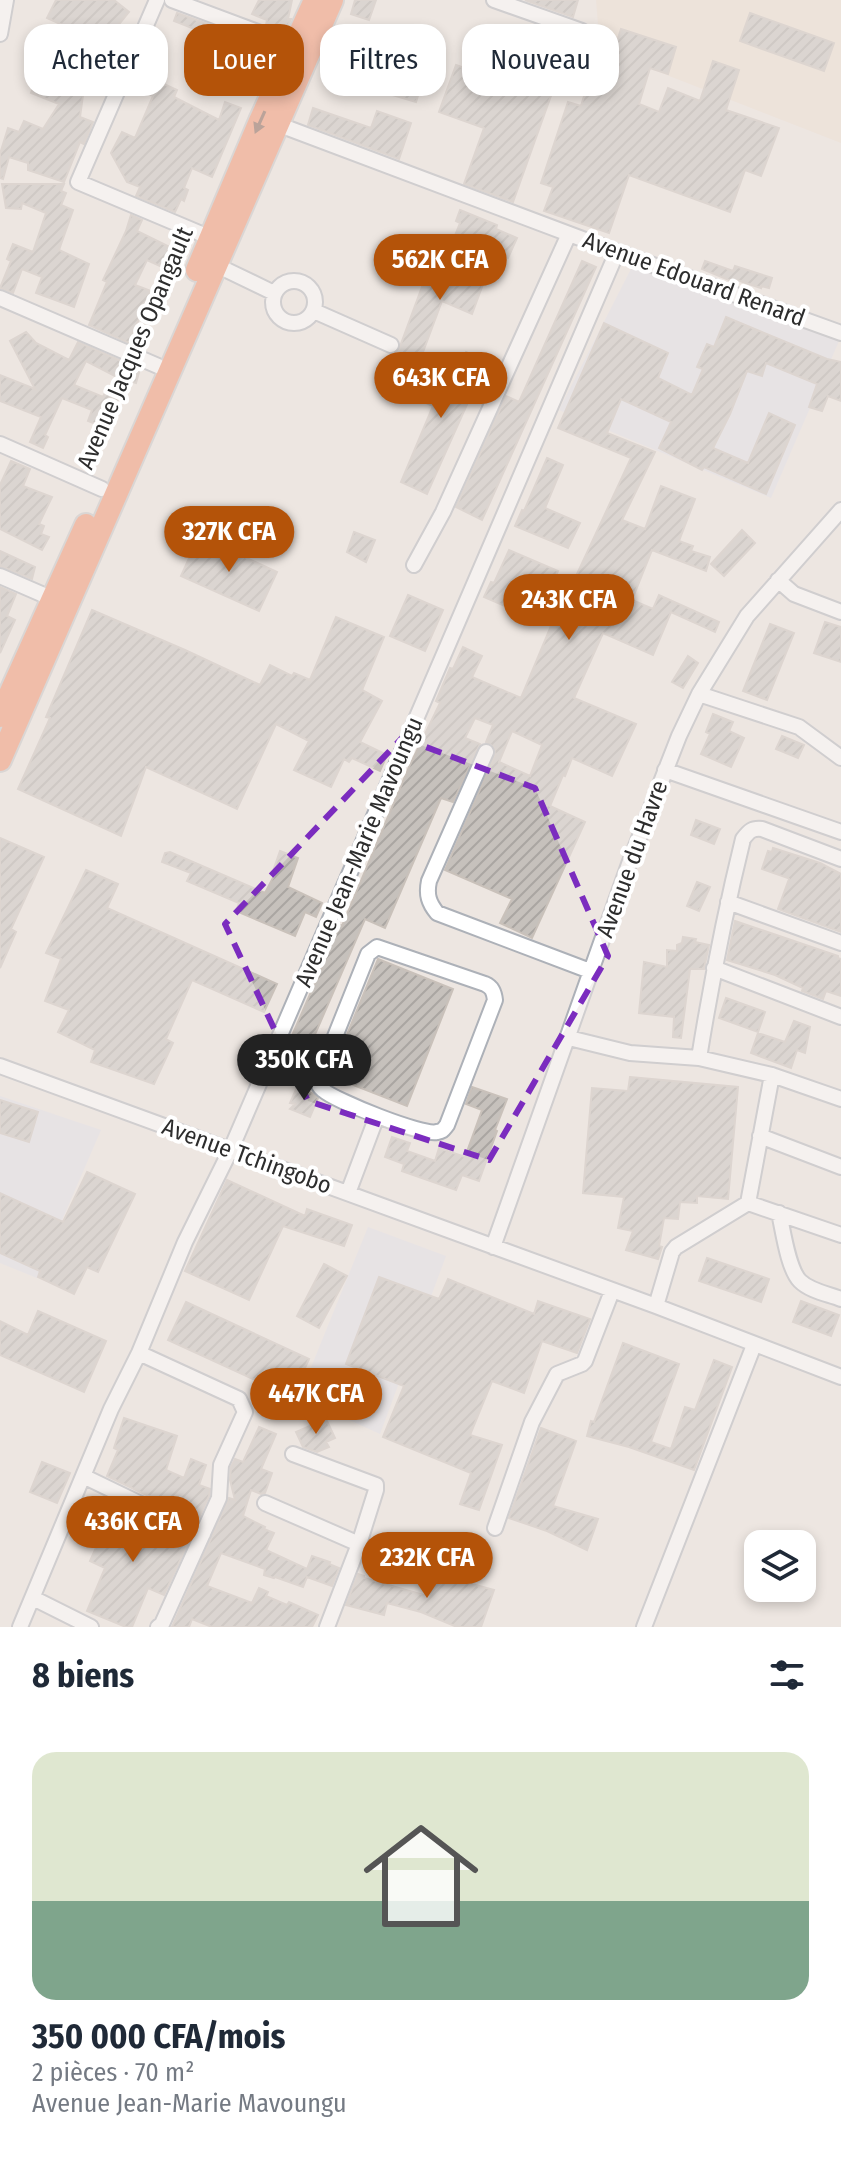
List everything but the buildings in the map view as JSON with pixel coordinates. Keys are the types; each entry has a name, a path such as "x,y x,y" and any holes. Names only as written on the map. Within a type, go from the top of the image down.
{"highway":[{"name":"Avenue Jacques Opangault","path":"304,25 315,0"},
{"path":"0,760 332,0"},
{"name":"Avenue Jacques Opangault","path":"0,716 158,366 272,96"}],"street":[{"path":"0,34 6,0"},
{"path":"157,0 78,182 211,238"},
{"path":"172,0 236,24"},
{"path":"494,0 515,4 565,24"},
{"name":"Avenue Edouard Renard","path":"277,124 841,333"},
{"path":"414,565 443,512 569,234"},
{"name":"Avenue Jean-Marie Mavoungu","path":"20,1627 111,1409 139,1353 185,1242 231,1149 617,252"},
{"path":"216,265 274,293"},
{"path":"291,280 303,282 312,289 316,300 314,311 307,319 296,323 286,322 277,315 273,304 274,293 281,284 291,280"},
{"path":"0,298 158,366"},
{"path":"314,311 391,345"},
{"path":"0,444 102,489"},
{"name":"Avenue du Havre","path":"493,1247 569,1038 590,971 665,770 699,694 747,616 841,510"},
{"path":"0,576 53,599"},
{"path":"778,580 794,594 841,612"},
{"path":"699,694 799,727 841,758"},
{"path":"486,752 429,881 426,892 431,905 437,913 590,971"},
{"path":"665,770 841,832"},
{"path":"699,1058 714,968 743,839 754,828 762,829 841,859"},
{"path":"728,902 841,943"},
{"path":"377,947 383,948 490,987 495,1000 447,1125 437,1133 428,1133 377,1116 321,1089 318,1079 368,954 377,947"},
{"path":"714,968 841,1017"},
{"path":"569,1038 630,1053 699,1058 772,1075 841,1099"},
{"name":"Avenue Tchingobo","path":"0,1066 656,1306 841,1377"},
{"path":"656,1306 676,1247 748,1203 772,1075"},
{"path":"348,1193 377,1116"},
{"path":"760,1136 841,1167"},
{"path":"748,1203 841,1235"},
{"path":"779,1213 793,1271 799,1280 841,1299"},
{"path":"495,1528 532,1422 557,1374 585,1361 612,1291"},
{"path":"644,1627 754,1345"},
{"path":"139,1353 239,1399 245,1412 221,1465 219,1498 158,1627"},
{"path":"293,1454 376,1485 359,1544 327,1627"},
{"path":"83,1476 203,1534"},
{"path":"265,1503 359,1544"},
{"path":"33,1598 91,1627"}],"highlighted area":[{"path":"402,738 535,788 608,956 489,1160 308,1101 225,924"}],"shaded area":[{"path":"596,0 841,0 841,143 619,56 619,24 598,24"},
{"path":"633,265 839,341 771,498 559,410"},
{"path":"0,1096 101,1130 37,1278 0,1263"},
{"path":"368,1227 446,1256 380,1434 299,1397"}]}
